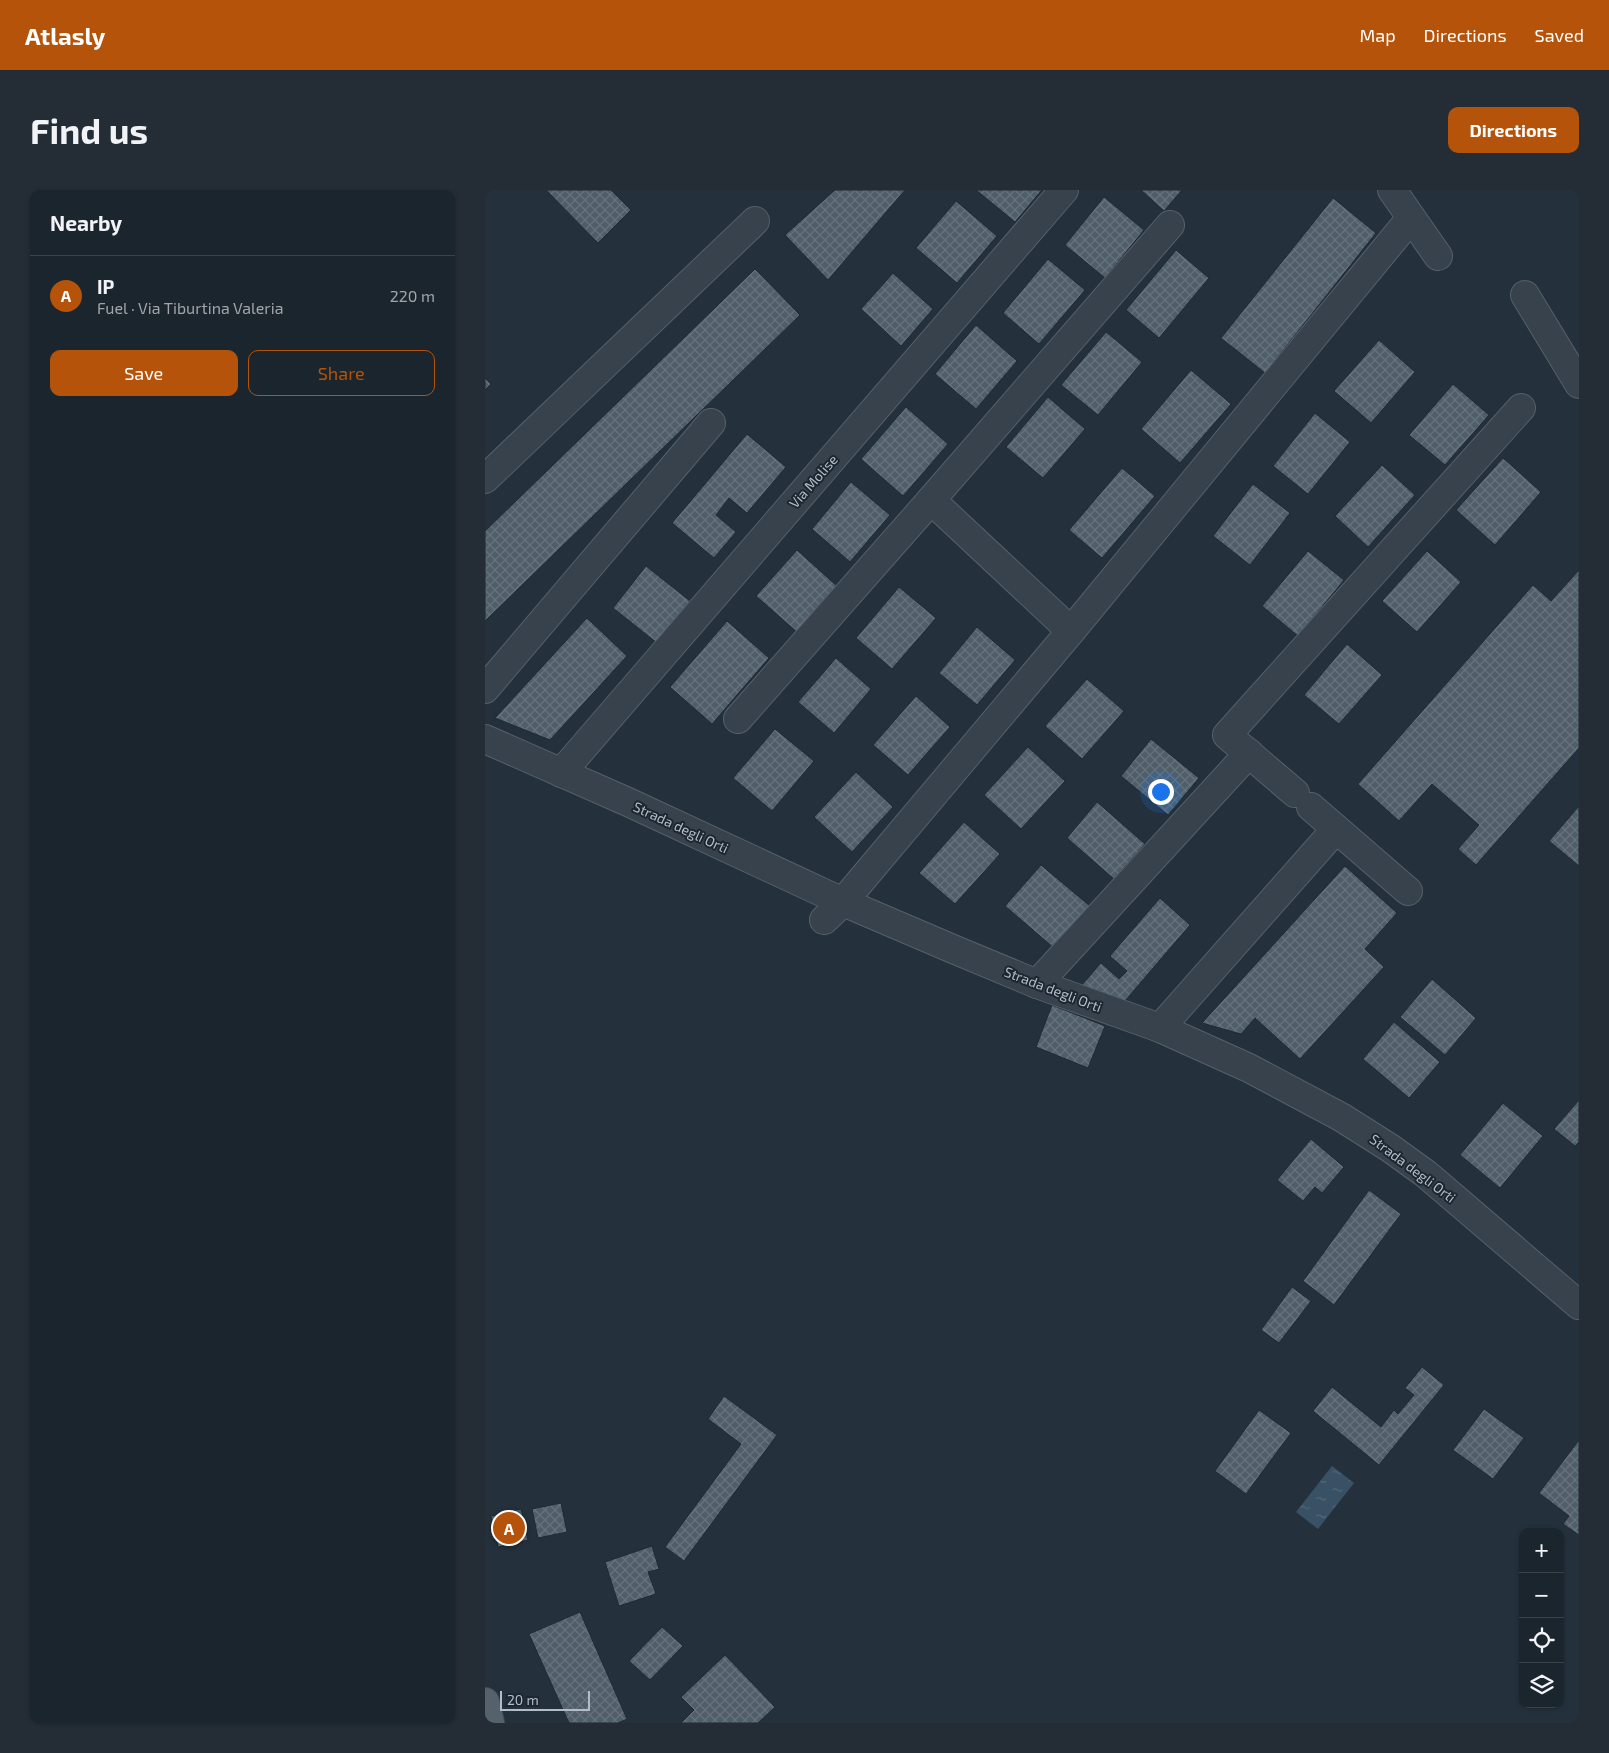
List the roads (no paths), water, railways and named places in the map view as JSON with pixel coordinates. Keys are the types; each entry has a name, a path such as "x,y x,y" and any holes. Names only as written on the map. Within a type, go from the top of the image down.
{"main road":[{"path":"485,1702 490,1723"}],"street":[{"name":"Via Molise","path":"561,773 1064,190"},
{"path":"1392,190 1438,256"},
{"path":"833,911 1071,630 1411,218"},
{"path":"485,478 755,221"},
{"path":"738,719 1170,225"},
{"path":"1525,295 1579,384"},
{"path":"1408,890 1227,735 1521,408"},
{"path":"485,689 711,423"},
{"path":"931,500 1071,630"},
{"name":"Strada degli Orti","path":"485,739 561,773 833,911 1160,1028 1257,1072 1341,1117 1390,1148 1426,1174 1579,1305"},
{"path":"1037,984 1249,753"},
{"path":"1160,1028 1336,829"}],"water":[{"path":"1332,1466 1354,1483 1318,1529 1296,1512"}],"place":[{"name":"IP","path":"509,1528"}]}
